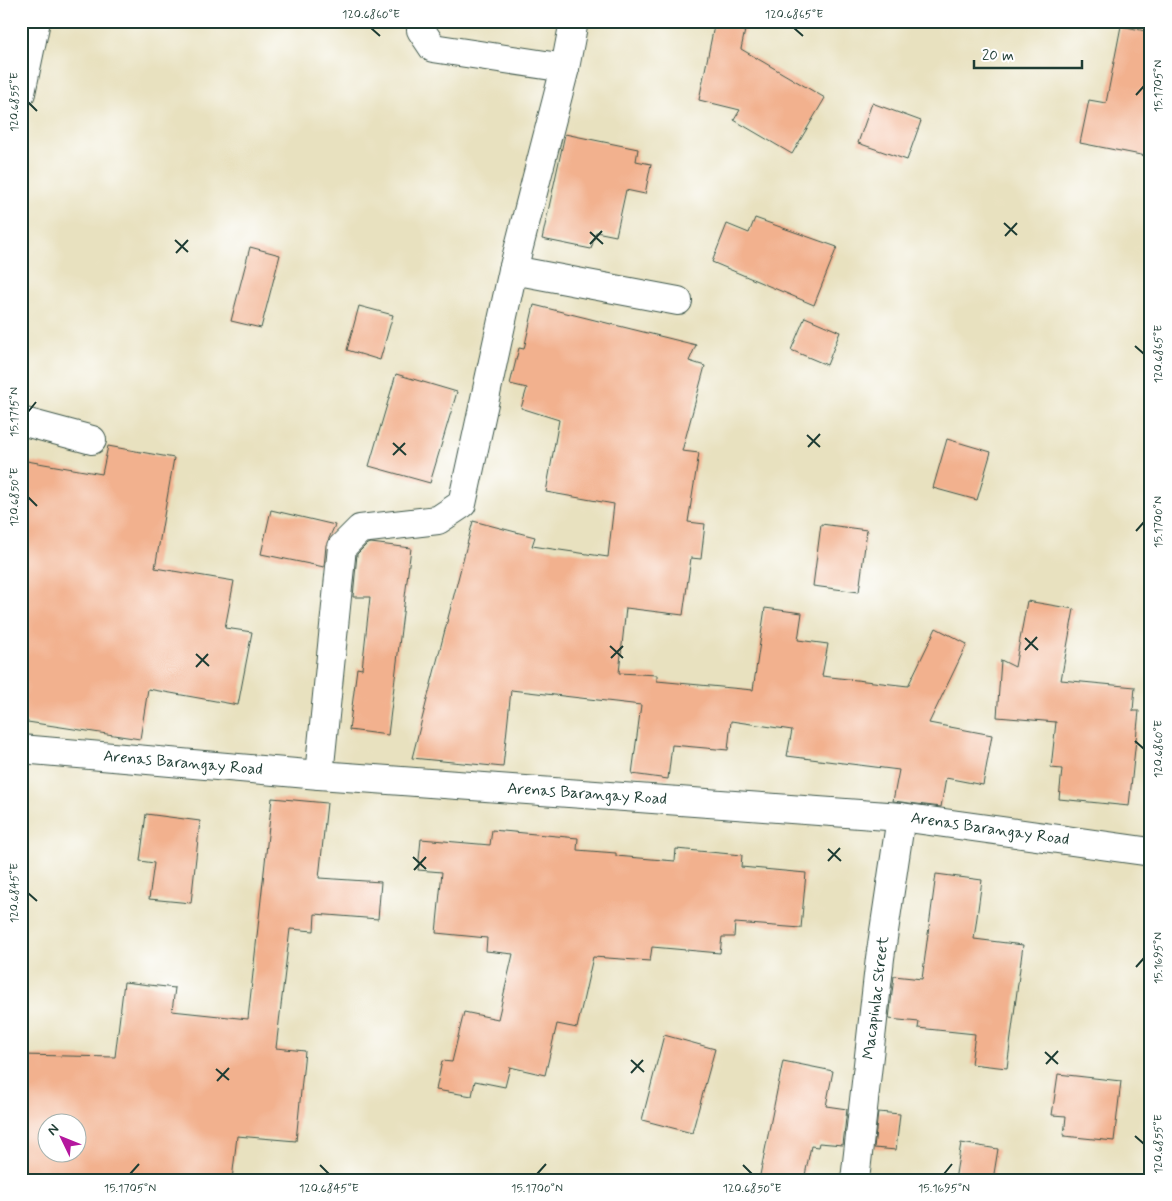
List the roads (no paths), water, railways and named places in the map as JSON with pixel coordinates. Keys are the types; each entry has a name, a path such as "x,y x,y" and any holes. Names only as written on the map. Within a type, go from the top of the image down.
{"street":[{"path":"21,93 36,21"},
{"path":"423,21 421,30 433,48 565,68"},
{"path":"319,775 342,547 360,530 438,520 462,504 513,270 565,68 574,21"},
{"path":"513,270 678,301"},
{"path":"21,421 92,440"},
{"name":"Arenas Barangay Road","path":"21,749 319,775 901,817 1151,852"},
{"name":"Macapinlac Street","path":"855,1180 880,958 901,817"}]}
